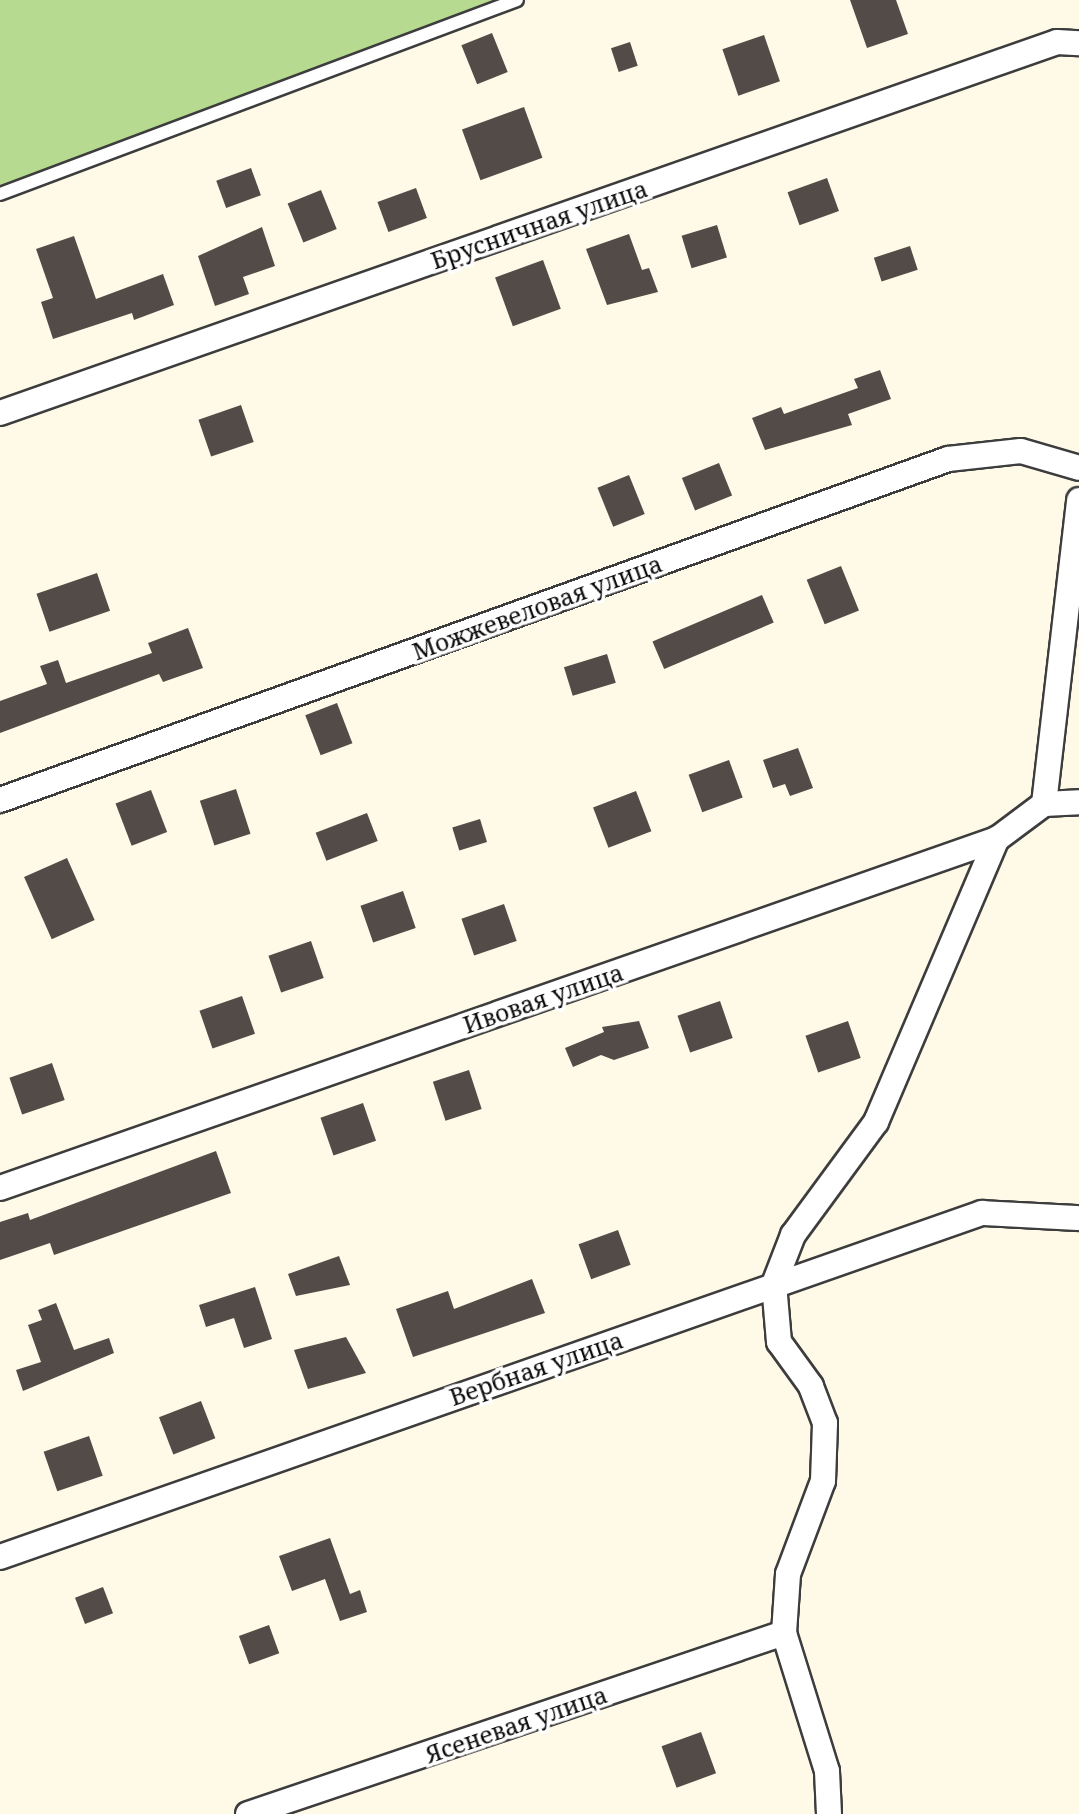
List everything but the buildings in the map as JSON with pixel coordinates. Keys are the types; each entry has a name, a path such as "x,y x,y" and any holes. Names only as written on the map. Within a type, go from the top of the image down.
{"street":[{"name":"Брусничная улица","path":"0,413 1057,42 1079,43"},
{"name":"Можжевеловая улица","path":"0,800 948,459 1021,450 1079,468"},
{"path":"1079,500 1044,804 1079,802"},
{"name":"Ивовая улица","path":"0,1188 997,839 1044,804"},
{"path":"830,1814 827,1771 784,1633 788,1574 823,1481 825,1423 811,1386 779,1342 774,1284 793,1235 876,1122 997,839"},
{"name":"Вербная улица","path":"0,1557 982,1213 1079,1218"},
{"name":"Ясеневая улица","path":"248,1814 784,1633"}],"lane":[{"path":"0,194 517,0"}],"green space":[{"path":"0,0 496,0 0,190"}]}
